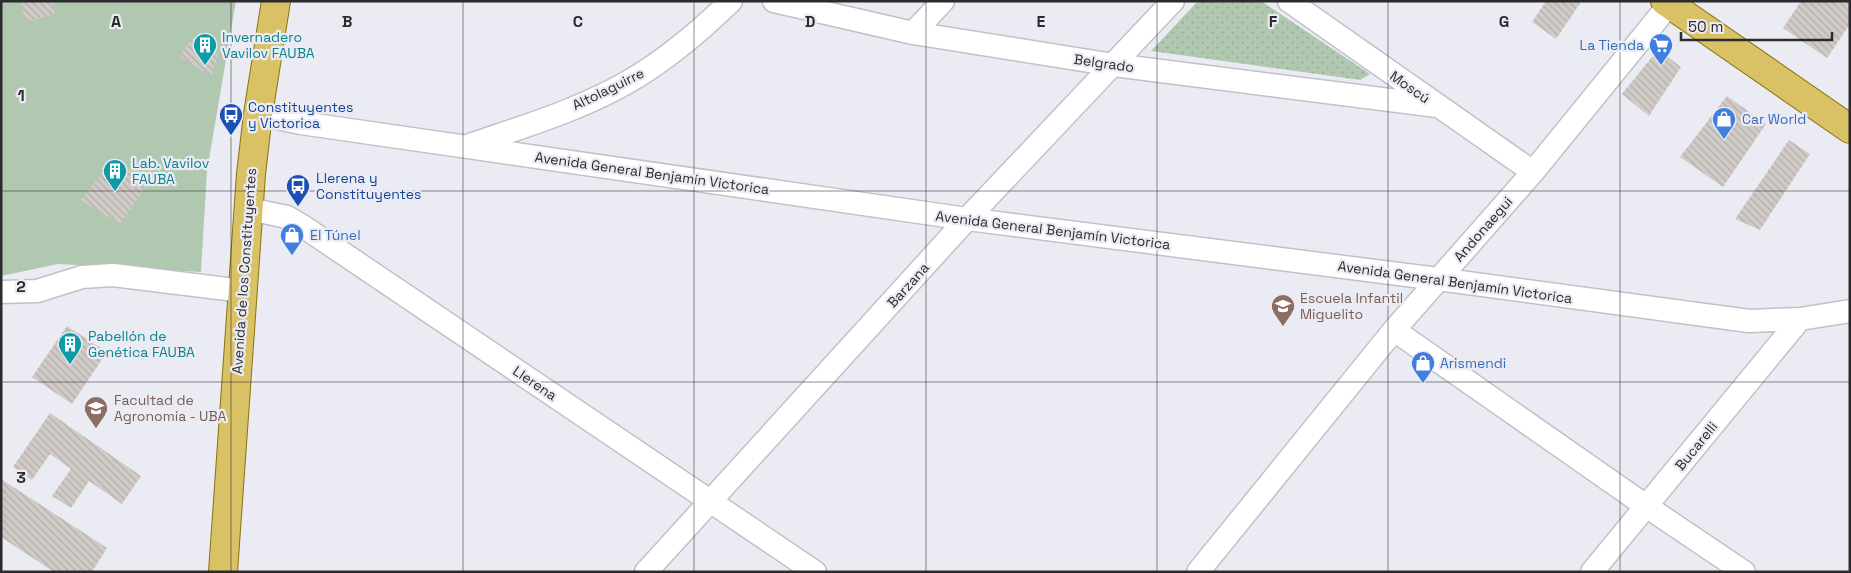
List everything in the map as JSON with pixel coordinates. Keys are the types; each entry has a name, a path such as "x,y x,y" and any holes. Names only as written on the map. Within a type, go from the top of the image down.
{"main road":[{"name":"Avenida de los Constituyentes","path":"223,572 249,209 258,114 276,1"},
{"path":"1669,2 1850,129"}],"street":[{"name":"Altolaguirre","path":"466,146 585,102 632,80 693,38 731,1"},
{"name":"Belgrado","path":"774,1 913,33 1114,65 1437,106"},
{"path":"913,33 943,1"},
{"name":"Barzana","path":"646,572 967,219 1173,1"},
{"name":"Moscú","path":"1288,1 1533,172"},
{"name":"Andonaegui","path":"1198,572 1394,330 1533,172 1669,2"},
{"name":"Avenida General Benjamín Victorica","path":"258,114 967,219 1749,321 1800,319 1850,311"},
{"name":"Llerena","path":"249,209 287,217 304,227 815,572"},
{"path":"1,292 37,291 82,277 113,275 243,291"},
{"name":"Bucarelli","path":"1592,572 1800,319"},
{"path":"1394,330 1744,572"}],"green space":[{"path":"1,1 236,1 207,171 201,272 58,264 1,276"},
{"path":"1198,1 1261,1 1370,74 1360,80 1151,51"}],"building":[{"path":"29,1 52,1 55,14 26,22 21,4"},
{"path":"1546,1 1581,2 1556,39 1532,22"},
{"path":"1801,1 1850,1 1850,24 1827,58 1783,28"},
{"name":"Invernadero Vavilov FAUBA","path":"192,38 218,55 211,76 179,56"},
{"path":"1664,54 1681,67 1649,116 1622,94 1652,57"},
{"name":"Car World","path":"1727,96 1766,124 1723,187 1680,157"},
{"path":"1789,140 1810,154 1760,230 1735,219"},
{"name":"Lab. Vavilov FAUBA","path":"113,158 149,183 120,224 81,200"},
{"name":"Pabellón de Genética FAUBA","path":"67,326 107,352 72,404 32,377"},
{"path":"50,413 141,476 122,504 89,481 71,508 52,496 71,469 50,454 32,480 13,467"},
{"path":"1,479 107,548 92,572 54,572 1,537"}],"place":[{"name":"Invernadero Vavilov FAUBA","path":"205,66"},
{"name":"La Tienda","path":"1661,66"},
{"name":"Constituyentes y Victorica","path":"231,136"},
{"name":"Car World","path":"1724,140"},
{"name":"Lab. Vavilov FAUBA","path":"115,192"},
{"name":"Llerena y Constituyentes","path":"298,207"},
{"name":"El Túnel","path":"292,256"},
{"name":"Escuela Infantil Miguelito","path":"1283,327"},
{"name":"Pabellón de Genética FAUBA","path":"70,365"},
{"name":"Arismendi","path":"1423,384"},
{"name":"Facultad de Agronomía - UBA","path":"96,429"}]}
